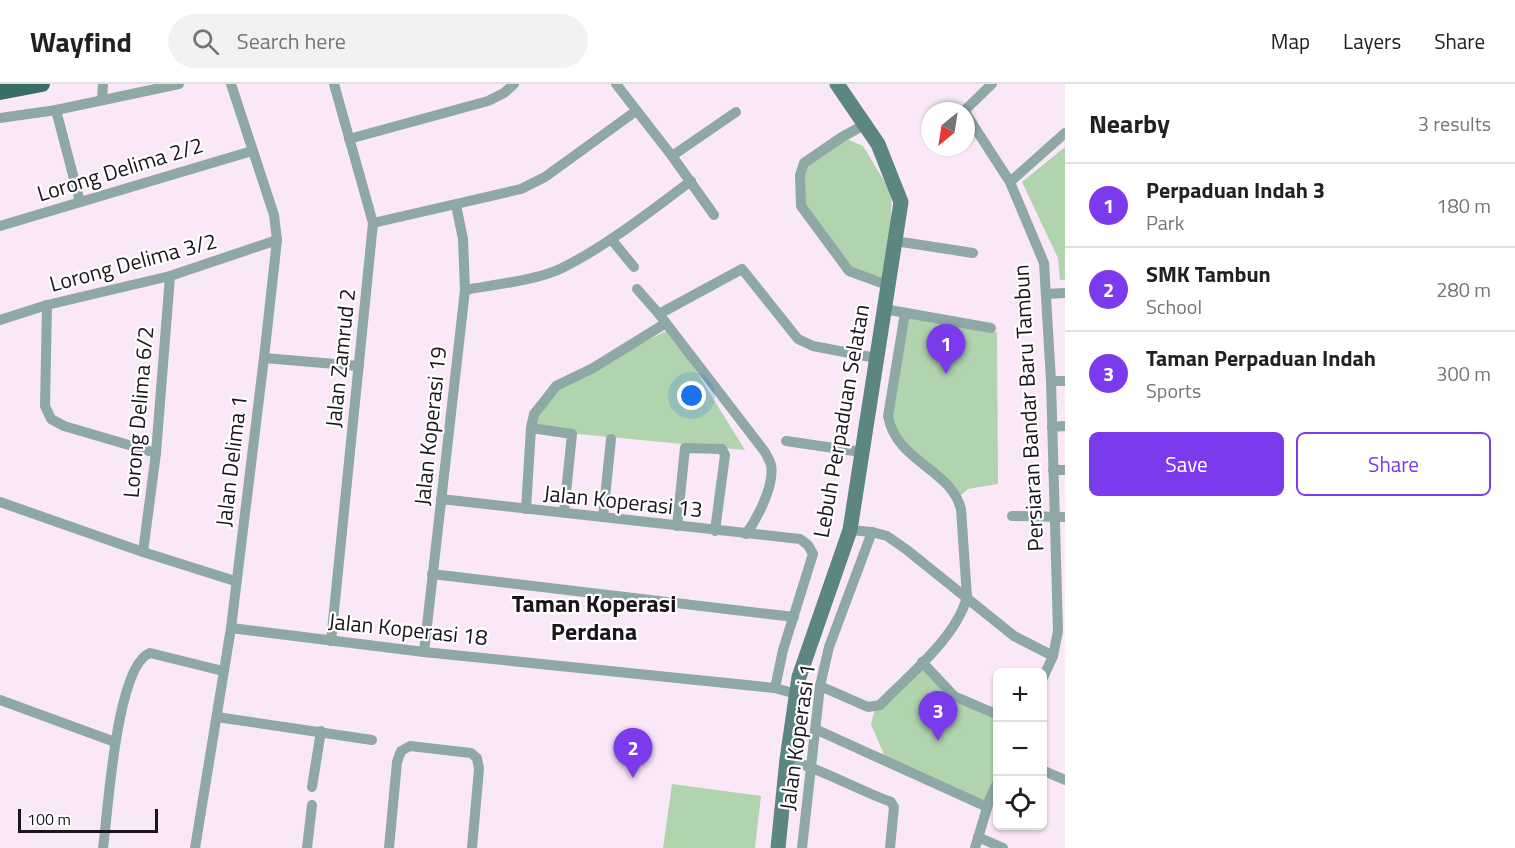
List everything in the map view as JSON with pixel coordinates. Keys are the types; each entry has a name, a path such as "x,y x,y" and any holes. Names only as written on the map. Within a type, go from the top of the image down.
{"main road":[{"path":"0,92 42,84"}],"street":[{"path":"102,100 103,84"},
{"path":"0,118 57,110 179,84"},
{"name":"Jalan Delima 1","path":"195,848 231,628 277,240 274,215 231,84"},
{"name":"Jalan Zamrud 2","path":"331,641 373,223 334,84"},
{"path":"349,139 488,101 504,93 514,84"},
{"path":"616,84 714,214"},
{"name":"Lebuh Perpaduan Selatan","path":"778,848 787,759 799,677 850,530 901,202 878,144 837,84"},
{"path":"975,102 992,84"},
{"path":"57,110 80,202"},
{"path":"373,223 521,189 545,177 636,111"},
{"path":"672,156 735,112"},
{"path":"864,125 804,163 800,175 801,206 849,271 887,285"},
{"name":"Persiaran Bandar Baru Tambun","path":"975,128 1010,182 1044,263 1051,381 1053,470 1060,517 1061,557 1058,631 1053,656 1047,669"},
{"path":"1010,182 1065,133"},
{"name":"Lorong Delima 2/2","path":"0,226 252,151"},
{"path":"465,290 558,270 611,239 691,181"},
{"name":"Jalan Koperasi 19","path":"424,652 465,290 463,239 456,205"},
{"path":"611,239 634,267"},
{"name":"Lorong Delima 3/2","path":"0,320 47,305 170,276 277,240"},
{"path":"895,241 973,253"},
{"path":"659,314 742,269 798,339 813,346 876,358"},
{"name":"Lorong Delima 6/2","path":"143,552 156,453 170,276"},
{"path":"637,289 659,314 765,452 771,466 771,482 758,518 746,534"},
{"path":"1046,294 1065,293"},
{"path":"47,305 45,406 51,419 64,426 156,453"},
{"path":"884,309 991,328"},
{"path":"820,686 868,707 880,705 949,635 964,611 967,597 961,509 958,498 950,488 907,452 890,429 888,416 905,313"},
{"path":"526,509 531,428 534,414 556,386 593,368 666,324"},
{"path":"264,358 359,366"},
{"path":"1051,381 1065,381"},
{"path":"1052,427 1065,426"},
{"path":"531,428 573,434 564,512"},
{"path":"603,517 611,439"},
{"path":"786,441 861,453"},
{"path":"677,526 685,448 722,449 725,454 715,531"},
{"path":"1053,470 1065,470"},
{"name":"Jalan Koperasi 13","path":"441,499 800,539 808,545 813,554 794,618"},
{"path":"0,502 143,552 235,581"},
{"path":"1012,516 1060,517"},
{"path":"850,530 872,532 887,537 907,550 1014,636 1053,656"},
{"name":"Jalan Koperasi 1","path":"802,848 820,686 829,647 872,532"},
{"path":"432,574 794,618 783,650 775,688"},
{"name":"Jalan Koperasi 18","path":"231,628 424,652 775,688 796,694"},
{"path":"103,848 115,742 131,676 137,663 145,655 156,654 223,671"},
{"path":"922,662 954,696 993,713"},
{"path":"0,700 115,742"},
{"path":"217,717 372,740"},
{"path":"815,729 987,807"},
{"path":"312,787 321,731"},
{"path":"389,848 397,762 401,751 410,746 471,753 477,758 479,769 472,848"},
{"path":"787,759 891,802 894,807 890,848"},
{"path":"1047,772 1065,780"},
{"path":"993,793 976,842 1003,848"},
{"path":"307,848 312,805"}],"green space":[{"path":"842,137 863,146 892,194 887,285 849,271 801,206 804,163"},
{"path":"1065,147 1065,280 1060,280 1058,258 1022,182"},
{"path":"905,313 997,332 998,484 968,489 958,498 890,429"},
{"path":"670,329 745,450 536,430 533,420 556,386"},
{"path":"922,666 943,691 993,716 993,784 985,803 885,757 871,724 875,709"},
{"path":"672,784 761,796 755,848 663,848"}],"place":[{"name":"Perpaduan Indah 3","path":"946,374"},
{"name":"Taman Perpaduan Indah","path":"938,741"},
{"name":"SMK Tambun","path":"633,778"}],"district":[{"name":"Taman Koperasi Perdana","path":"594,618"}]}
